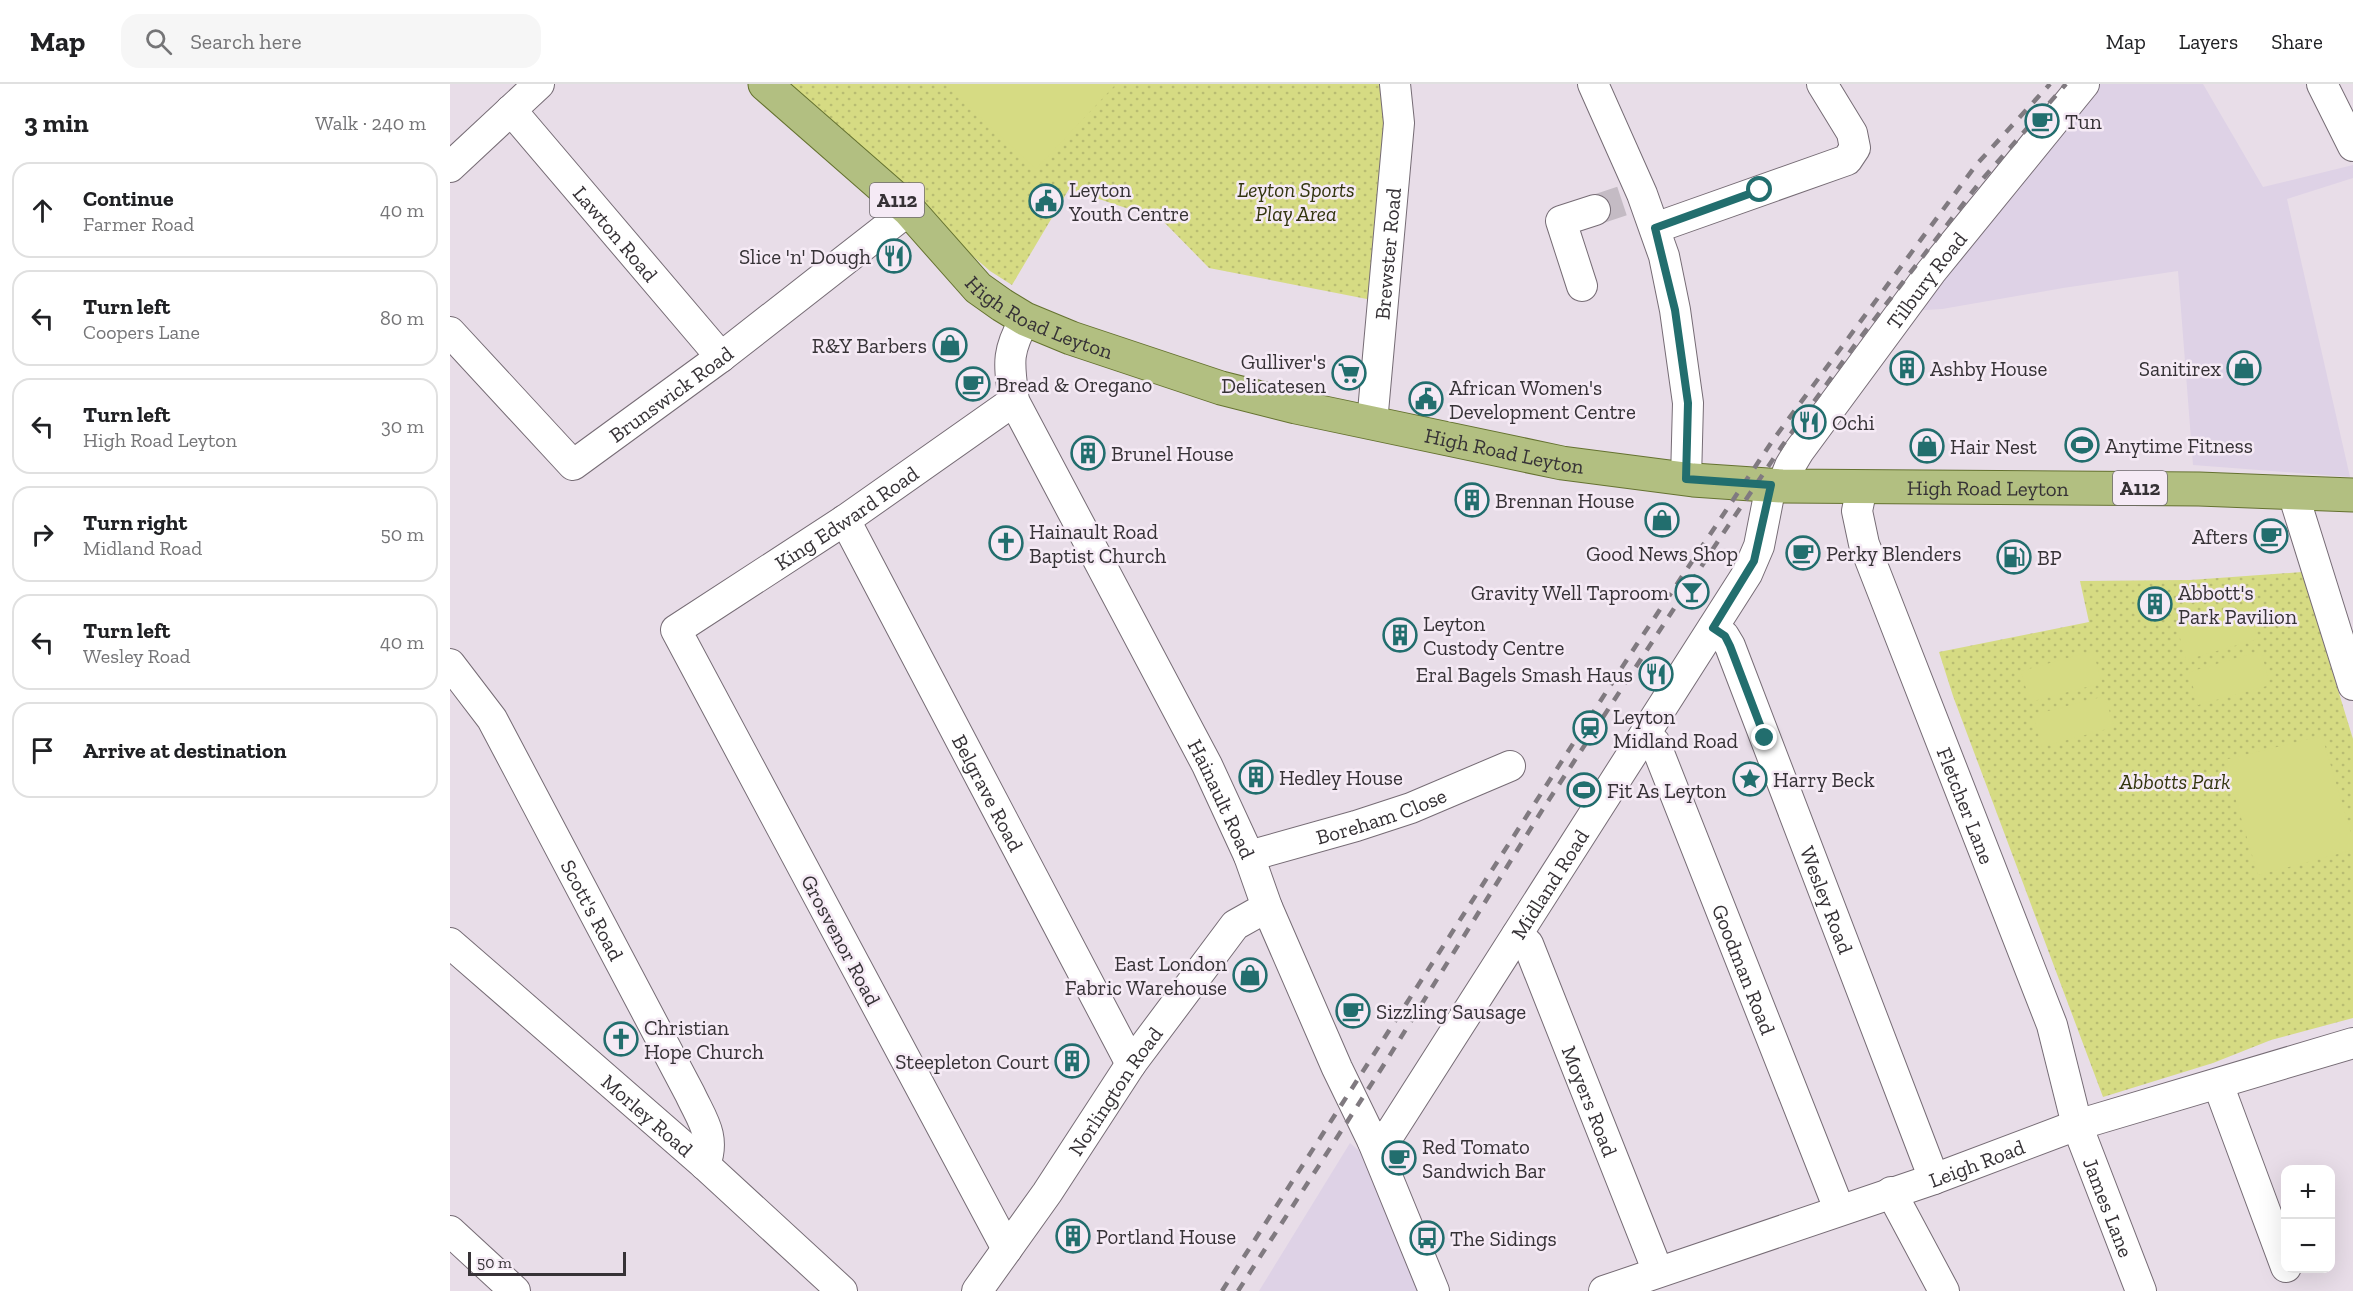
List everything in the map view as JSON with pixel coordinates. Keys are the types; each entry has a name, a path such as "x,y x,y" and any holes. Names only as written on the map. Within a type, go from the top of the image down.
{"main road":[{"name":"High Road Leyton","path":"765,84 909,210 978,288 1025,318 1071,338 1221,388 1296,407 1562,463 1686,479 1776,485 2179,488 2353,495"}],"street":[{"path":"450,167 538,84"},
{"name":"Brewster Road","path":"1372,423 1398,135 1395,84"},
{"path":"1593,84 1620,202 1655,228 1675,310 1688,403 1686,479"},
{"path":"1655,228 1846,160 1855,148 1852,133 1822,84"},
{"name":"Tilbury Road","path":"1776,485 1903,309 2084,84"},
{"path":"2322,84 2353,146"},
{"name":"Lawton Road","path":"511,110 721,357"},
{"path":"1582,286 1561,221 1620,202"},
{"name":"Brunswick Road","path":"450,332 573,465 721,357 909,210"},
{"name":"Hainault Road","path":"1025,318 1014,339 1010,353 1014,400 1207,765 1249,855 1267,907 1337,1068 1373,1142 1434,1291"},
{"name":"King Edward Road","path":"676,630 845,520 1014,400"},
{"name":"Midland Road","path":"1373,1142 1391,1132 1713,628 1754,561 1776,485"},
{"name":"Fletcher Lane","path":"1862,487 1857,511 1864,544 2052,1024 2077,1125"},
{"path":"2298,492 2297,506 2353,685"},
{"name":"Belgrave Road","path":"845,520 1131,1064"},
{"name":"Wesley Road","path":"1713,628 1725,636 1730,646 1934,1179"},
{"name":"Grosvenor Road","path":"676,630 1007,1249"},
{"name":"Scott's Road","path":"450,664 492,719 690,1094 709,1135 711,1152 705,1165"},
{"name":"Goodman Road","path":"1645,735 1655,743 1839,1209"},
{"name":"Boreham Close","path":"1249,855 1356,826 1411,808 1510,766"},
{"name":"Norlington Road","path":"978,1291 1047,1193 1131,1064 1235,926 1267,907"},
{"name":"Moyers Road","path":"1516,935 1528,944 1653,1280"},
{"name":"Morley Road","path":"450,943 705,1165 842,1291"},
{"name":"Leigh Road","path":"1604,1291 1653,1280 1839,1209 1934,1179 2077,1125 2353,1043"},
{"path":"2218,1084 2281,1254"},
{"name":"James Lane","path":"2077,1125 2141,1291"},
{"path":"1891,1192 1944,1291"},
{"path":"450,1231 515,1291"},
{"path":"2288,1273 2295,1291"}],"shaded area":[{"path":"2094,84 2203,84 2263,187 2353,165 2353,178 2287,199 2350,477 2193,465 2178,271 1942,309 1908,311"},
{"path":"1350,1143 1370,1160 1420,1291 1259,1291"}],"green space":[{"name":"Leyton Sports Play Area","path":"775,84 1383,84 1385,119 1372,300 1209,268 1162,220 1069,189 1012,285 990,271"},
{"path":"945,84 1116,84 1036,169"},
{"name":"Abbotts Park","path":"2302,572 2353,739 2353,1018 2271,1040 2213,1063 2103,1097 1953,696 1939,652 2089,622 2080,581 2190,580"},
{"path":"2248,606 2258,639 2186,660 2177,627"},
{"path":"2093,651 2102,683 2030,702 2021,671"},
{"path":"2261,651 2270,685 2198,705 2189,672"},
{"path":"2105,696 2114,727 2042,747 2033,715"},
{"path":"2322,736 2353,840 2353,850 2258,875 2224,760"}],"tunnel":[{"path":"1595,210 1622,201"}],"railway":[{"path":"1222,1291 1637,644 1773,440 1976,165 2050,84"},
{"path":"1238,1291 1385,1063 1541,812 1782,446 1857,342 1980,182 2066,84"}],"place":[{"name":"Tun","path":"2042,121"},
{"name":"Leyton Youth Centre","path":"1046,201"},
{"name":"Slice 'n' Dough","path":"894,256"},
{"name":"R&Y Barbers","path":"950,345"},
{"name":"Ashby House","path":"1907,368"},
{"name":"Sanitirex","path":"2244,368"},
{"name":"Gulliver's Delicatesen","path":"1349,373"},
{"name":"Bread & Oregano","path":"973,384"},
{"name":"African Women's Development Centre","path":"1426,399"},
{"name":"Ochi","path":"1809,422"},
{"name":"Anytime Fitness","path":"2082,445"},
{"name":"Hair Nest","path":"1927,446"},
{"name":"Brunel House","path":"1088,453"},
{"name":"Brennan House","path":"1472,500"},
{"name":"Good News Shop","path":"1662,520"},
{"name":"Afters","path":"2271,536"},
{"name":"Hainault Road Baptist Church","path":"1006,543"},
{"name":"Perky Blenders","path":"1803,553"},
{"name":"BP","path":"2014,557"},
{"name":"Gravity Well Taproom","path":"1692,592"},
{"name":"Abbott's Park Pavilion","path":"2155,604"},
{"name":"Leyton Custody Centre","path":"1400,635"},
{"name":"Eral Bagels Smash Haus","path":"1656,674"},
{"name":"Leyton Midland Road","path":"1590,728"},
{"name":"Hedley House","path":"1256,777"},
{"name":"Harry Beck","path":"1750,779"},
{"name":"Fit As Leyton","path":"1584,790"},
{"name":"East London Fabric Warehouse","path":"1250,975"},
{"name":"Sizzling Sausage","path":"1353,1011"},
{"name":"Christian Hope Church","path":"621,1039"},
{"name":"Steepleton Court","path":"1072,1061"},
{"name":"Red Tomato Sandwich Bar","path":"1399,1158"},
{"name":"Portland House","path":"1073,1236"},
{"name":"The Sidings","path":"1427,1238"}],"route":[{"path":"1760,190 1655,228 1664,256 1675,310 1688,403 1686,479 1771,485 1754,561 1713,628 1725,636 1730,646 1765,738"}]}
